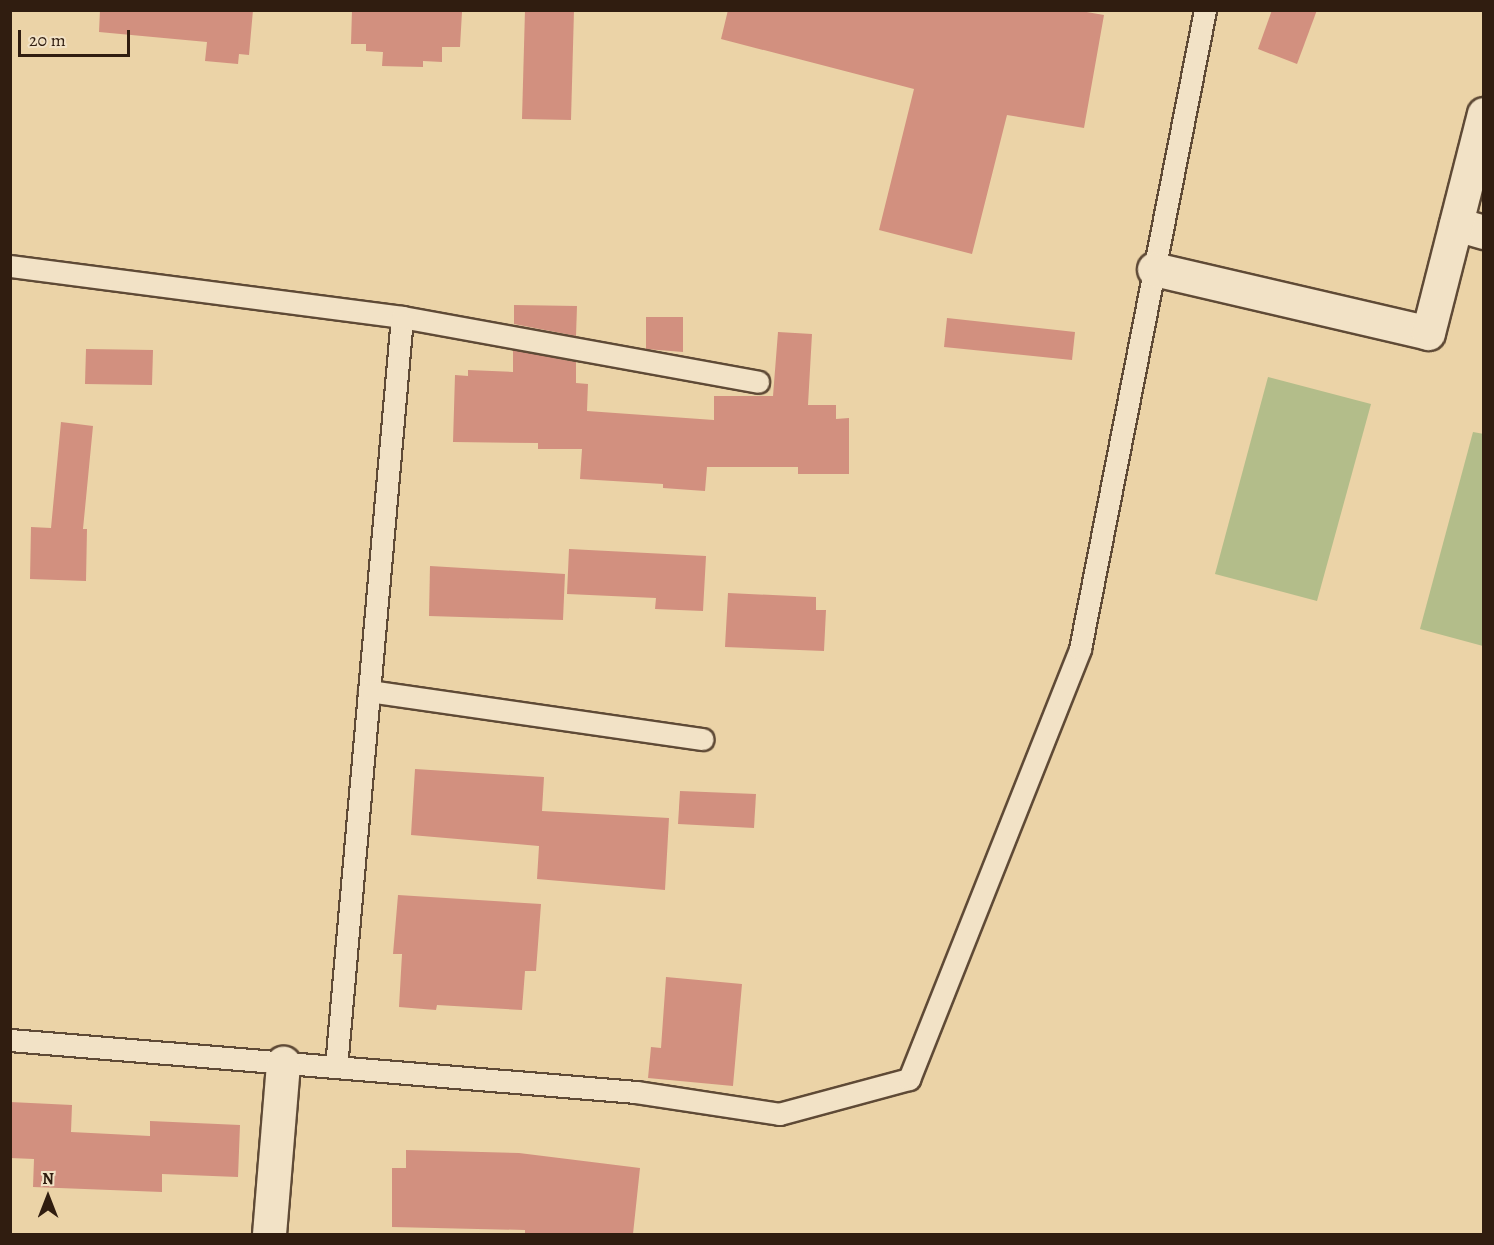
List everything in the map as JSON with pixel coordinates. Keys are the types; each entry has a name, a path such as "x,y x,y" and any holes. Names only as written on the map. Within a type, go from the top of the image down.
{"street":[{"path":"1154,269 1428,333 1470,228 1484,114"},
{"path":"269,1234 284,1063"}],"lane":[{"path":"10,1040 636,1092 779,1114 909,1079 1080,649 1205,10"},
{"path":"10,266 402,317 758,382"},
{"path":"336,1067 402,317"},
{"path":"369,691 703,739"}],"green space":[{"path":"1268,377 1371,404 1317,601 1215,574"},
{"path":"1473,432 1484,434 1483,646 1420,629"}],"building":[{"path":"100,10 253,10 249,55 239,54 238,64 205,61 207,42 99,32"},
{"path":"352,10 462,12 460,47 442,47 442,62 423,61 423,67 382,66 383,52 366,51 366,44 351,44"},
{"path":"525,10 574,10 571,120 522,119"},
{"path":"728,10 1075,10 1104,15 1084,128 1007,115 972,254 879,230 914,89 721,39"},
{"path":"1272,10 1317,10 1297,64 1258,49"},
{"path":"514,305 577,306 576,336 514,324"},
{"path":"646,317 683,317 683,352 646,349"},
{"path":"947,318 1075,332 1072,360 944,347"},
{"path":"778,332 812,334 808,405 836,405 836,419 849,418 849,474 798,474 798,467 707,467 705,491 663,488 663,484 580,479 582,449 538,449 538,443 453,442 455,375 468,376 468,370 513,372 513,350 576,362 576,383 588,384 587,411 714,420 714,396 773,396"},
{"path":"86,349 153,350 152,385 85,384"},
{"path":"61,422 93,426 83,529 87,529 86,581 30,579 31,527 51,528"},
{"path":"569,549 706,556 703,611 655,609 656,598 567,594"},
{"path":"430,566 565,574 563,620 429,616"},
{"path":"728,593 816,597 816,610 826,610 824,651 725,647"},
{"path":"415,769 544,777 542,811 669,818 665,890 537,879 539,846 411,835"},
{"path":"680,791 756,794 754,828 678,824"},
{"path":"398,895 541,904 536,971 525,971 522,1010 437,1005 436,1010 399,1007 402,954 393,954"},
{"path":"666,977 742,984 733,1086 648,1078 651,1047 661,1048"},
{"path":"10,1102 72,1105 71,1132 150,1136 150,1121 240,1125 238,1177 162,1174 162,1192 33,1187 34,1159 10,1158"},
{"path":"406,1150 519,1153 640,1168 633,1234 525,1234 525,1230 392,1227 392,1168 406,1168"}]}
